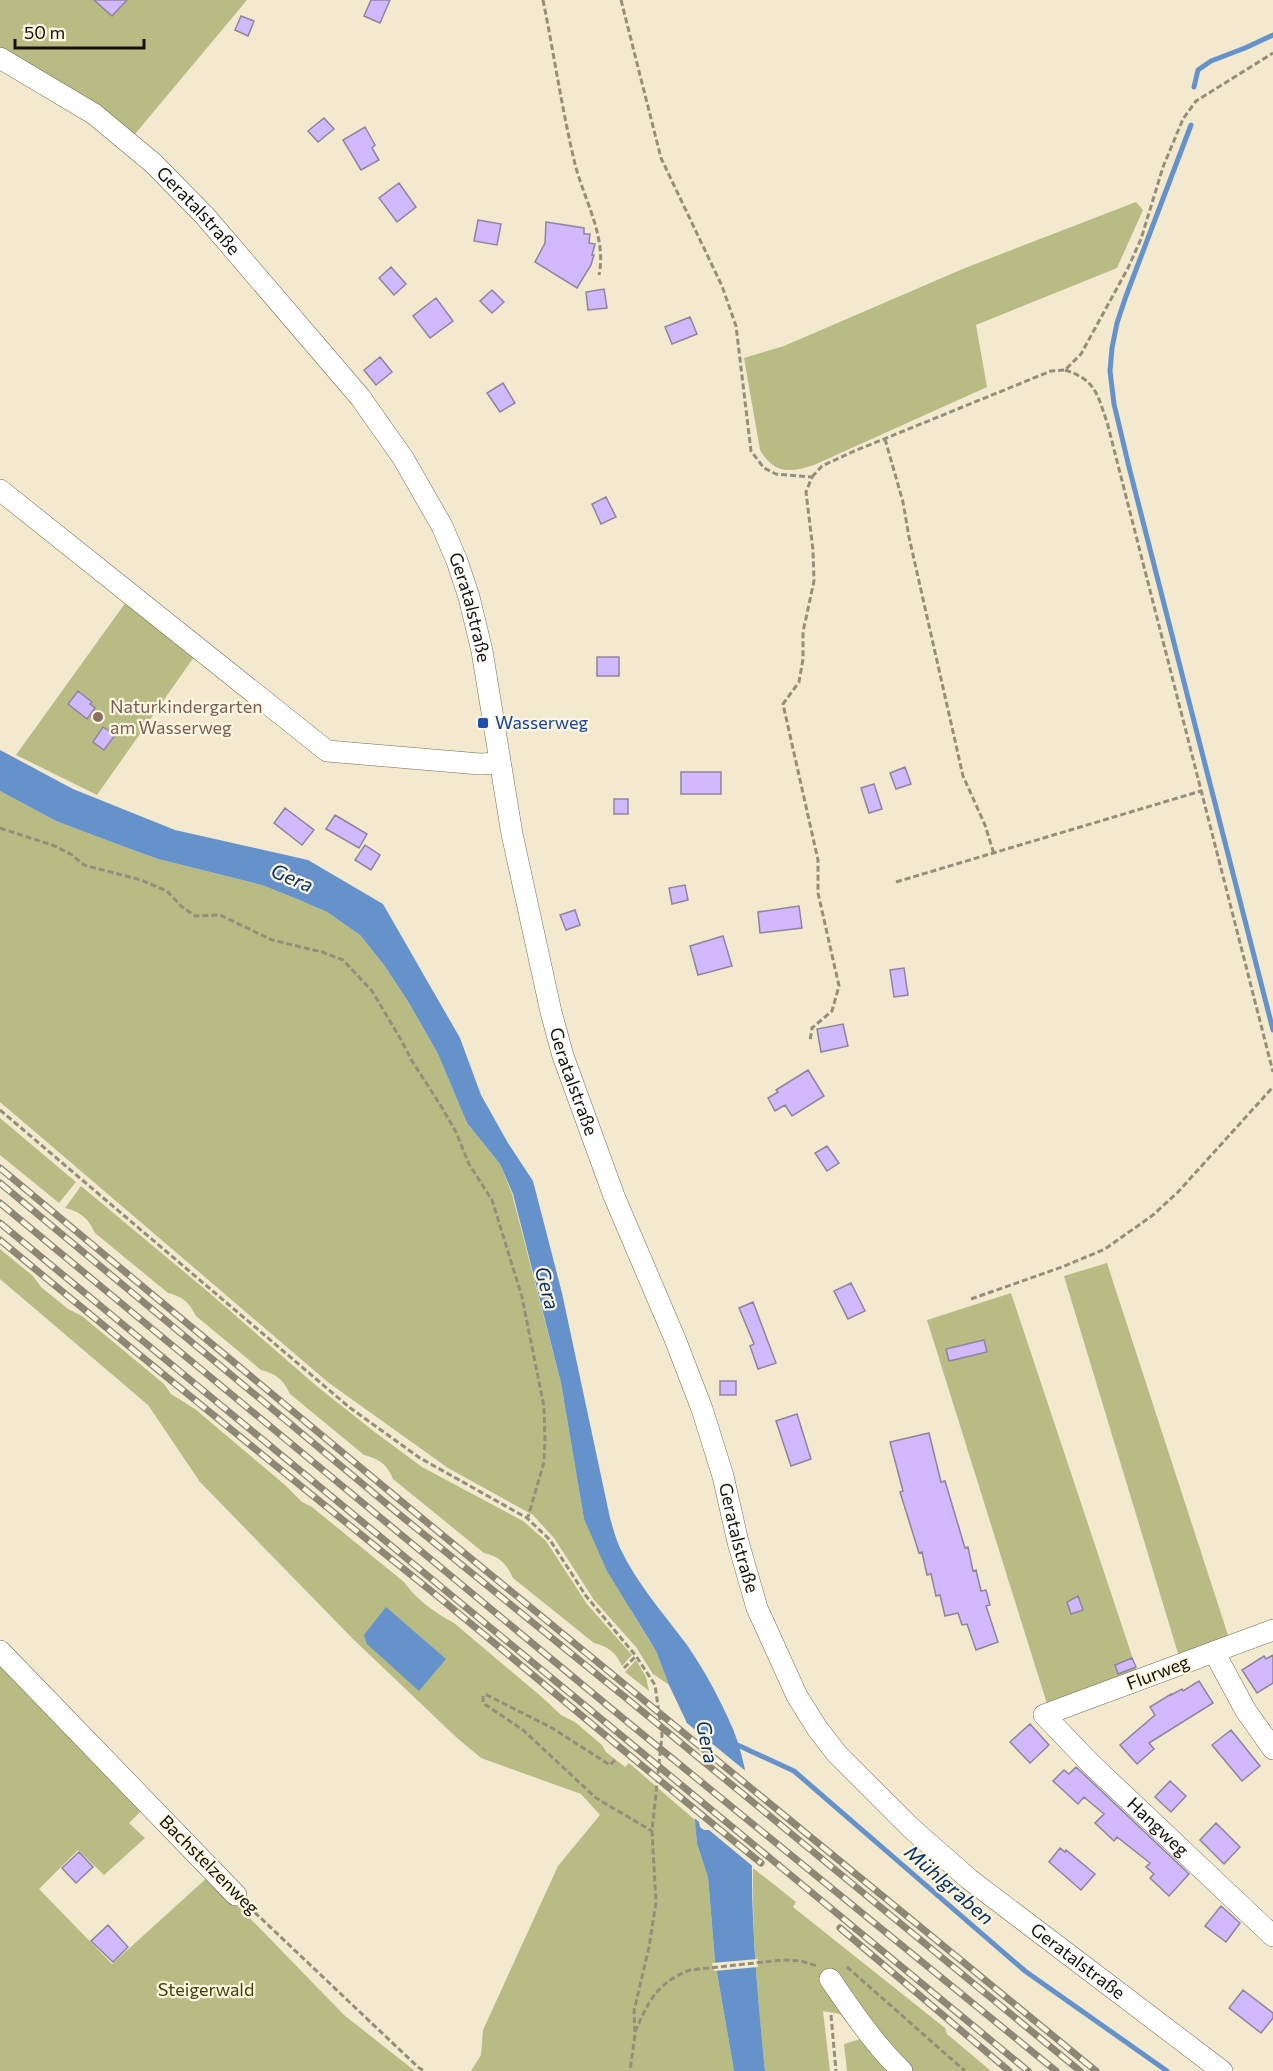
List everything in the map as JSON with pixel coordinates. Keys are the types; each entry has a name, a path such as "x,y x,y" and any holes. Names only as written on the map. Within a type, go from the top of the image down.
{"street":[{"name":"Geratalstraße","path":"0,58 94,114 153,163 205,216 360,397 403,458 442,526 469,597 482,651 512,834 551,1012 563,1056 614,1196 702,1409 723,1476 738,1542 757,1608 797,1696 837,1754 910,1828 969,1879 1221,2071"},
{"path":"0,490 327,751 469,763 500,763"},
{"name":"Flurweg","path":"1044,1715 1273,1630"},
{"name":"Bachstelzenweg","path":"0,1651 236,1895"},
{"path":"1214,1652 1246,1711 1273,1749"},
{"name":"Hangweg","path":"1044,1715 1092,1765 1273,1936"},
{"path":"838,1972 865,2029 902,2071"}],"path":[{"path":"543,0 575,165 600,243 602,261 599,275"},
{"path":"621,0 661,158 722,286 736,326 751,451 764,468 776,474 812,477"},
{"path":"1065,370 1081,354 1128,268 1141,239 1163,167 1184,119 1196,101 1273,53"},
{"path":"810,1041 812,1028 832,1011 839,986 818,893 818,860 783,704 798,682 803,659 803,632 814,581 806,492 812,477 822,466 1051,371 1065,370 1082,375 1096,391 1107,422 1273,1072"},
{"path":"885,438 903,502 963,776 985,825 994,854"},
{"path":"896,882 1201,791"},
{"path":"0,828 55,846 84,865 141,880 167,891 181,906 195,916 220,915 272,940 343,960 372,991 412,1062 456,1132 469,1164 492,1200 522,1297 544,1407 545,1441 544,1462 527,1518"},
{"path":"971,1299 1106,1249 1153,1215 1178,1192 1273,1087"},
{"path":"0,1110 349,1407 420,1458 527,1518 550,1540 586,1596 636,1656 655,1685 662,1735 652,1831 656,1902 649,1947 634,2011 635,2034 630,2071"},
{"path":"624,1668 636,1656"},
{"path":"615,1760 610,1765 552,1728 491,1696 483,1696 483,1703 523,1730 596,1798 652,1831"},
{"name":"Bachstelzenweg","path":"236,1895 418,2068 425,2071"},
{"path":"635,2034 648,2002 661,1986 678,1974 690,1970 801,1960 838,1972 965,2071"},
{"path":"830,2008 836,2071"}],"green space":[{"path":"0,0 247,0 135,134 60,83 0,50"},
{"path":"1136,202 1143,210 1117,268 976,325 987,387 805,468 783,470 765,458 760,450 744,358 784,346 965,268"},
{"name":"Naturkindergarten am Wasserweg","path":"126,602 194,657 97,795 16,755"},
{"path":"0,791 56,821 114,843 158,859 262,885 327,912 360,935 384,965 438,1054 467,1123 500,1164 512,1194 561,1383 584,1519 633,1614 656,1651 669,1685 653,1674 636,1647 594,1600 554,1538 533,1515 448,1468 329,1383 0,1102"},
{"path":"0,1118 76,1182 59,1203 0,1155"},
{"path":"81,1186 319,1388 376,1433 422,1467 523,1521 546,1541 587,1604 632,1655 622,1666 611,1651 594,1643 513,1578 502,1561 484,1553 393,1479 382,1463 364,1455 290,1394 285,1384 278,1378 261,1370 196,1316 185,1301 168,1293 95,1233 83,1216 65,1208"},
{"path":"0,1249 33,1276 41,1287 68,1309 82,1316 164,1384 171,1394 195,1409 302,1502 312,1507 404,1582 426,1605 454,1623 561,1715 575,1722 602,1745 606,1752 625,1767 629,1763 695,1820 697,1844 708,1877 715,1961 734,2071 471,2071 481,2055 483,2030 558,1866 600,1815 581,1794 481,1758 456,1737 353,1639 200,1482 148,1405 0,1279"},
{"path":"1107,1263 1228,1635 1180,1660 1064,1276"},
{"path":"1011,1293 1137,1671 1048,1707 927,1320"},
{"name":"Steigerwald","path":"0,1659 143,1809 129,1823 145,1838 104,1875 78,1850 39,1889 112,1964 209,1876 344,2015 415,2071 0,2071"},
{"path":"636,1660 646,1677 649,1691 625,1672"},
{"path":"753,1868 796,1902 793,1907 945,2028 947,2034 991,2071 847,2071 844,2044 860,2039 840,2014 823,2011 830,2071 765,2071 756,1970"}],"water":[{"name":"Gera","path":"0,750 73,789 175,830 308,860 383,904 460,1038 481,1095 533,1181 562,1293 610,1518 620,1548 643,1586 687,1645 706,1676 728,1718 741,1751 751,1822 754,1936 765,2071 734,2071 715,1961 708,1877 697,1844 686,1721 656,1651 607,1571 584,1519 561,1383 513,1194 500,1164 467,1123 438,1054 409,1003 384,965 360,935 327,912 262,885 158,859 114,843 56,821 0,791"},
{"path":"386,1607 446,1659 419,1691 367,1644 364,1635"}],"pier":[{"path":"682,1719 748,1773 756,1869 709,1830 700,1827 699,1822 692,1816"},
{"path":"758,1959 758,1967 714,1971 712,1963"}],"building":[{"path":"94,0 127,0 112,16"},
{"path":"371,0 390,0 380,23 364,16"},
{"path":"241,16 254,21 248,36 235,30"},
{"path":"324,118 334,129 318,142 308,131"},
{"path":"365,127 375,145 372,148 379,160 361,170 343,140"},
{"path":"399,183 416,207 397,222 379,198"},
{"path":"478,220 501,224 497,245 474,241"},
{"path":"546,222 584,228 584,234 590,234 589,243 595,244 591,265 577,288 535,262 545,243"},
{"path":"391,267 406,284 394,295 379,278"},
{"path":"604,289 607,308 588,310 586,292"},
{"path":"492,290 504,302 492,313 480,301"},
{"path":"436,298 453,321 430,338 413,316"},
{"path":"690,317 697,334 672,344 665,327"},
{"path":"380,357 392,372 376,385 364,370"},
{"path":"503,383 515,403 500,412 487,393"},
{"path":"606,497 616,517 601,524 592,504"},
{"path":"597,657 619,657 619,676 597,676"},
{"path":"78,691 92,702 90,704 95,708 87,719 68,704"},
{"path":"103,727 115,735 104,750 93,742"},
{"path":"905,767 911,784 896,789 890,773"},
{"path":"681,772 721,772 721,794 681,794"},
{"path":"874,784 882,809 869,813 861,788"},
{"path":"614,799 628,799 628,814 614,814"},
{"path":"285,808 314,830 302,845 274,823"},
{"path":"335,815 367,834 359,848 326,829"},
{"path":"365,845 380,855 371,870 355,860"},
{"path":"685,885 688,900 672,904 669,888"},
{"path":"799,906 802,928 760,933 758,912"},
{"path":"575,910 580,925 566,930 560,915"},
{"path":"723,936 732,966 698,975 690,946"},
{"path":"904,968 908,995 894,997 890,970"},
{"path":"843,1024 848,1046 821,1052 817,1029"},
{"path":"808,1070 824,1096 792,1116 785,1105 775,1111 768,1098 778,1092 776,1090"},
{"path":"827,1146 839,1163 827,1171 815,1153"},
{"path":"851,1283 865,1311 848,1319 834,1291"},
{"path":"753,1302 776,1363 758,1369 750,1346 754,1344 739,1308"},
{"path":"984,1340 987,1352 949,1361 946,1349"},
{"path":"720,1381 736,1381 736,1395 720,1395"},
{"path":"797,1414 811,1459 791,1466 776,1421"},
{"path":"929,1433 941,1482 945,1481 965,1548 968,1547 973,1571 976,1570 981,1591 986,1590 990,1605 986,1606 998,1642 976,1650 967,1624 962,1625 958,1613 945,1616 940,1595 936,1596 931,1574 927,1575 922,1552 919,1553 900,1492 903,1491 890,1442"},
{"path":"1078,1596 1083,1610 1071,1614 1067,1602"},
{"path":"1273,1655 1273,1683 1257,1693 1242,1670 1264,1656 1266,1659"},
{"path":"1132,1658 1136,1667 1118,1674 1115,1665"},
{"path":"1199,1681 1213,1703 1149,1743 1154,1749 1137,1764 1120,1745 1155,1715 1150,1707"},
{"path":"1030,1724 1049,1745 1030,1763 1010,1742"},
{"path":"1231,1730 1260,1766 1242,1781 1212,1745"},
{"path":"1076,1767 1189,1874 1169,1896 1150,1878 1154,1874 1146,1867 1150,1863 1117,1837 1114,1841 1095,1823 1104,1814 1084,1797 1078,1804 1053,1781 1064,1770 1069,1774"},
{"path":"1170,1781 1186,1796 1171,1812 1155,1797"},
{"path":"1216,1823 1240,1847 1224,1864 1200,1840"},
{"path":"1060,1848 1065,1852 1066,1850 1095,1874 1081,1890 1049,1862"},
{"path":"79,1852 93,1867 76,1883 62,1868"},
{"path":"1221,1906 1240,1923 1226,1942 1205,1926"},
{"path":"108,1925 128,1947 113,1962 91,1941"},
{"path":"1243,1990 1273,2013 1273,2018 1261,2033 1229,2008"}],"waterway":[{"path":"1194,87 1198,70 1211,61 1273,35"},
{"path":"1191,125 1117,323 1110,371 1114,404 1129,467 1273,1030"},
{"name":"Mühlgraben","path":"731,1742 794,1771 1025,1971 1167,2071"}],"railway":[{"path":"0,1168 407,1506 1096,2071"},
{"path":"0,1183 400,1515 1080,2071"},
{"path":"0,1203 630,1724 1056,2071"},
{"path":"0,1223 1028,2071"},
{"path":"0,1240 761,1863"},
{"path":"840,1928 1009,2071"}],"place":[{"name":"Naturkindergarten am Wasserweg","path":"98,717"},
{"name":"Wasserweg","path":"483,723"}]}
